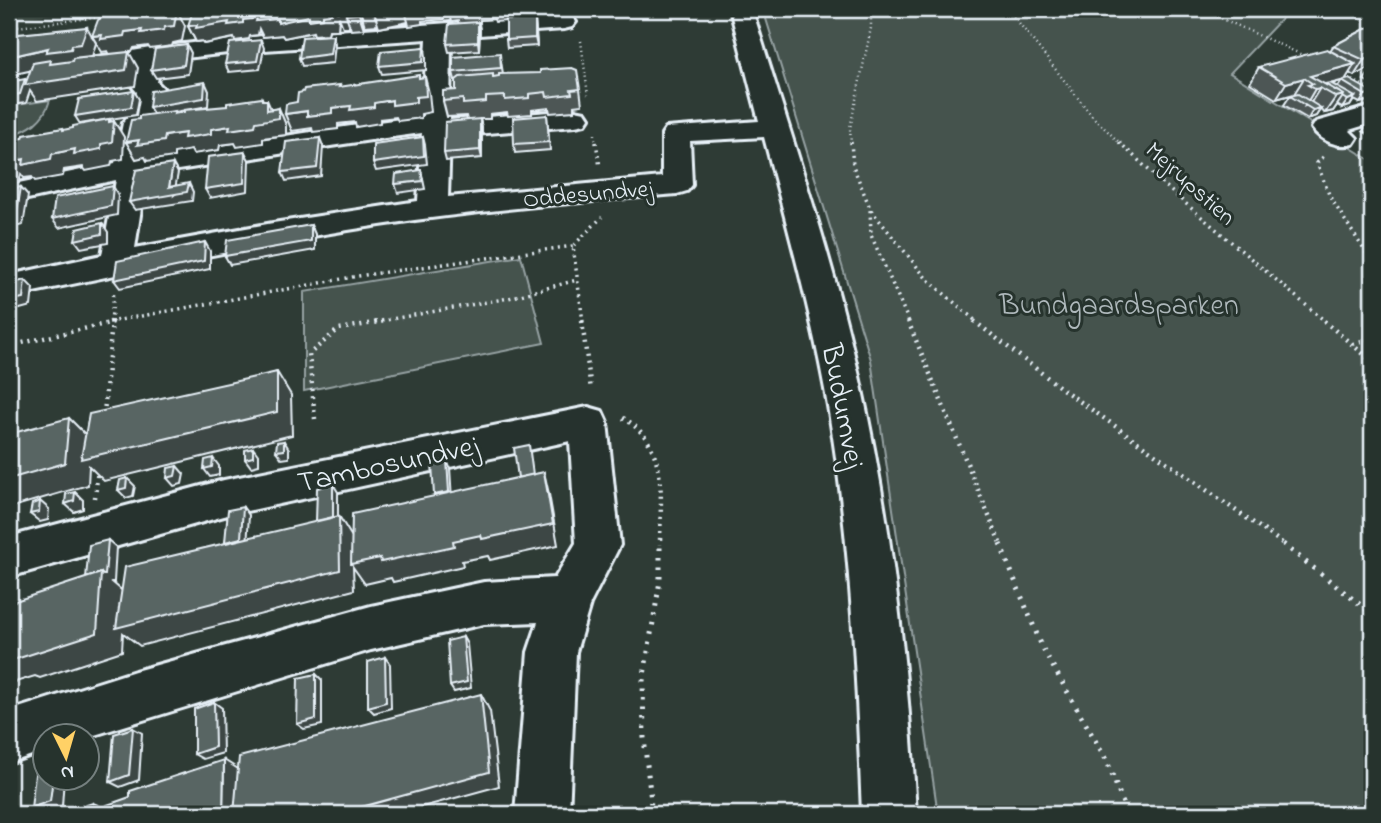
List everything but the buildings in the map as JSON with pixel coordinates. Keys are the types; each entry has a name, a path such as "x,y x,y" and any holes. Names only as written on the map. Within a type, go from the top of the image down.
{"street":[{"name":"Budumvej","path":"740,9 808,248 842,383 862,499 880,657 889,814"},
{"path":"9,80 150,55 236,45 272,45 418,31 564,22"},
{"path":"433,208 439,31"},
{"path":"117,262 137,123 145,116 151,89 144,85 150,55"},
{"path":"1343,138 1326,128 1372,114"},
{"path":"9,194 130,170 277,147 302,140 436,126 575,118"},
{"name":"Oddesundvej","path":"9,286 117,262 314,226 433,208 677,185 676,134 774,128"},
{"name":"Tambosundvej","path":"9,557 91,531 314,477 588,422 598,545 568,598 552,652 542,814"},
{"path":"9,737 135,696 371,628 484,603 568,598"}],"path":[{"path":"9,28 166,9"},
{"path":"871,9 871,28 850,128 853,166 870,208 928,279 967,315 1065,391 1265,529 1372,614"},
{"name":"Mejrupstien","path":"1008,9 1093,117 1172,192 1372,361"},
{"path":"1201,9 1318,63"},
{"path":"1339,73 1372,90"},
{"path":"1343,138 1338,149 1326,154 1317,163 1331,197 1372,262"},
{"path":"870,208 871,235 878,253 938,390 1043,649 1107,761 1127,814"},
{"path":"9,346 111,322 358,276 573,246"},
{"path":"316,419 310,387 309,355 321,341 339,329 509,298 577,280"},
{"path":"103,422 111,322"},
{"path":"1352,344 1372,340"},
{"path":"617,415 629,421 647,438 659,460 660,581 643,681 644,738 651,801 649,814"},
{"path":"97,473 99,460"}],"shaded area":[{"path":"9,9 98,9 9,19"}],"green space":[{"name":"Bundgaardsparken","path":"763,9 1264,9 1285,15 1230,73 1372,161 1372,814 938,814 871,360"},
{"path":"50,100 44,114 35,124 9,136 9,106"},
{"path":"521,256 544,343 304,391 304,292"}]}
